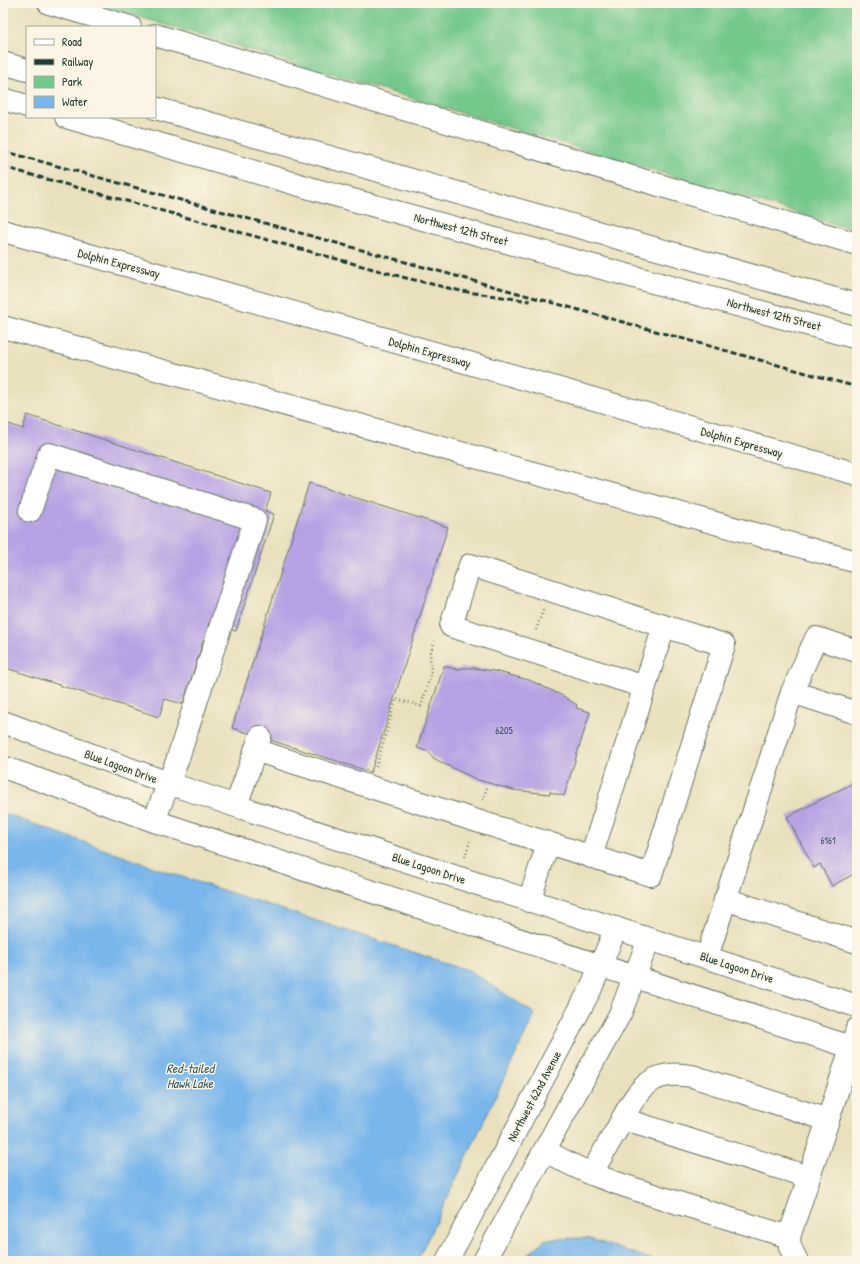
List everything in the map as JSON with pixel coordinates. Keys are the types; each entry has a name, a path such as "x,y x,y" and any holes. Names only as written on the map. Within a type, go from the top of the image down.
{"main road":[{"path":"49,3 127,26"},
{"path":"156,35 857,244"},
{"path":"3,63 26,70"},
{"path":"3,99 26,106"},
{"path":"156,108 857,305"},
{"name":"Northwest 12th Street","path":"69,118 320,191 857,338"},
{"name":"Dolphin Expressway","path":"3,231 159,274 857,474"},
{"path":"3,327 857,562"},
{"path":"30,511 49,454 255,520 177,761 154,821"},
{"path":"236,806 258,744 370,787 651,875 724,645 470,565 451,626 645,687"},
{"path":"591,856 664,626"},
{"path":"707,957 792,692 816,638 857,651"},
{"path":"792,692 857,713"},
{"name":"Blue Lagoon Drive","path":"3,722 168,783 236,806 857,1006"},
{"path":"3,767 154,821 635,978 855,1042 789,1238 790,1247 797,1261"},
{"path":"529,901 548,844"},
{"path":"725,899 857,942"},
{"name":"Northwest 62nd Avenue","path":"447,1261 591,988 616,928"},
{"path":"484,1261 620,1014 649,939"},
{"path":"591,1174 632,1102 642,1089 654,1080 668,1075 680,1074 692,1076 828,1120"},
{"path":"622,1119 809,1177"},
{"path":"545,1150 591,1174 789,1238"}],"path":[{"path":"370,787 396,699 421,706 431,674 430,654 436,635 451,626"}],"green space":[{"path":"92,3 857,3 857,231"}],"water":[{"name":"Red-tailed Hawk Lake","path":"3,813 170,873 471,971 535,1014 417,1261 3,1261"},
{"path":"587,1238 657,1261 521,1261 546,1239"}],"building":[{"path":"27,415 271,493 265,511 274,514 236,631 209,623 183,704 165,699 159,717 3,667 3,422 23,429"},
{"path":"309,483 448,527 371,772 232,728"},
{"path":"444,666 459,670 460,668 475,668 494,671 529,680 563,696 577,705 576,708 590,712 564,796 550,792 550,794 513,790 478,780 432,757 429,752 417,748"},
{"path":"857,781 857,875 854,874 832,886 820,864 814,868 787,817"}],"railway":[{"path":"3,151 857,387"},
{"path":"3,167 406,278 461,291 530,301"}]}
